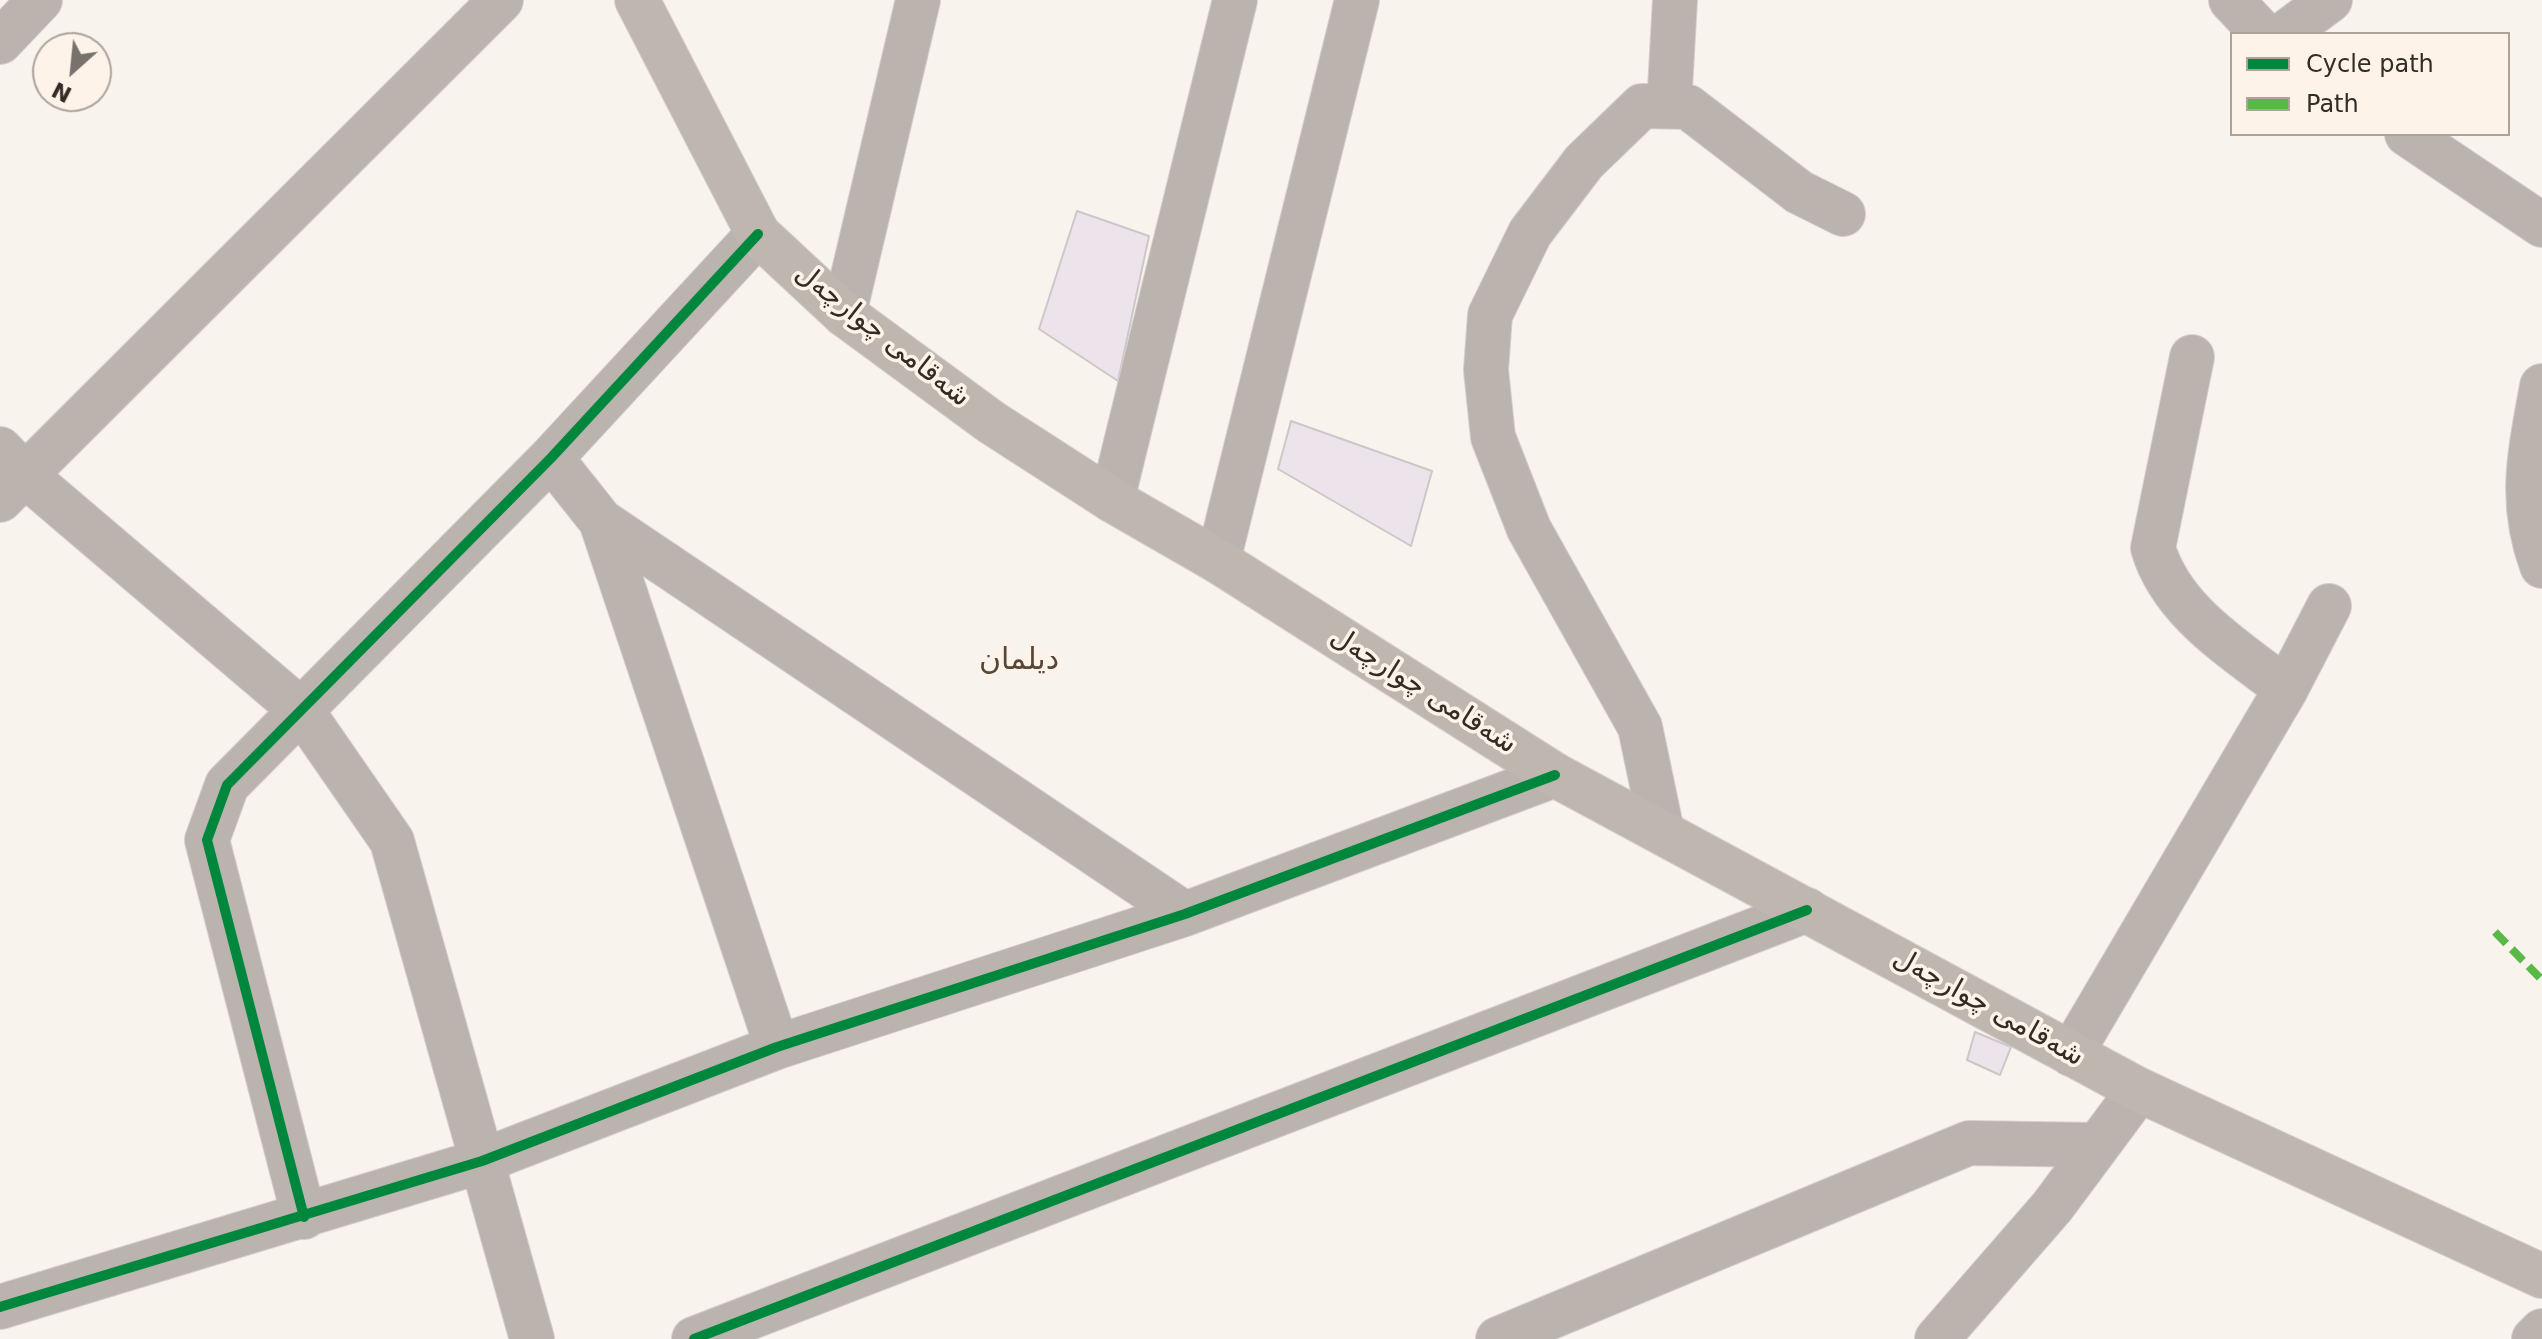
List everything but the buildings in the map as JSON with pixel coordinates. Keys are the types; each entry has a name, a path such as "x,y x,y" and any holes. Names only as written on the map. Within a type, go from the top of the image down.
{"main road":[{"name":"شەقامی چوارچەل","path":"637,0 758,234 844,314 991,422 1112,500 1218,561 1555,775 2139,1090 2542,1276"}],"street":[{"path":"0,42 40,0"},
{"path":"501,0 9,475 302,711 392,841 532,1339"},
{"path":"844,314 918,0"},
{"path":"1112,500 1235,0"},
{"path":"1218,561 1357,0"},
{"path":"1669,106 1675,0"},
{"path":"2231,0 2261,32"},
{"path":"2287,32 2330,0"},
{"path":"1662,832 1640,727 1529,529 1493,437 1486,370 1490,315 1530,233 1584,162 1642,106 1688,107 1799,192 1843,214"},
{"path":"2410,136 2542,225"},
{"path":"304,1217 207,840 227,785 551,458 758,234"},
{"path":"2192,357 2153,548 2161,576 2186,607 2286,689"},
{"path":"2542,386 2526,501 2529,531 2542,566"},
{"path":"551,458 601,521 1185,914"},
{"path":"601,521 777,1047"},
{"path":"2071,1054 2286,689 2329,606"},
{"path":"0,1307 482,1161 777,1047 1185,914 1555,775"},
{"path":"694,1339 1807,910"},
{"path":"1937,1339 2052,1207 2139,1090"},
{"path":"1498,1339 1969,1143 2096,1145"},
{"path":"2534,1339 2542,1331"}],"marked path":[{"path":"2495,932 2542,980"}],"cycle path":[{"path":"304,1217 207,840 227,785 551,458 758,234"},
{"path":"0,1307 482,1161 777,1047 1185,914 1555,775"},
{"path":"694,1339 1807,910"}],"district":[{"name":"دیلمان","path":"1019,661"}]}
